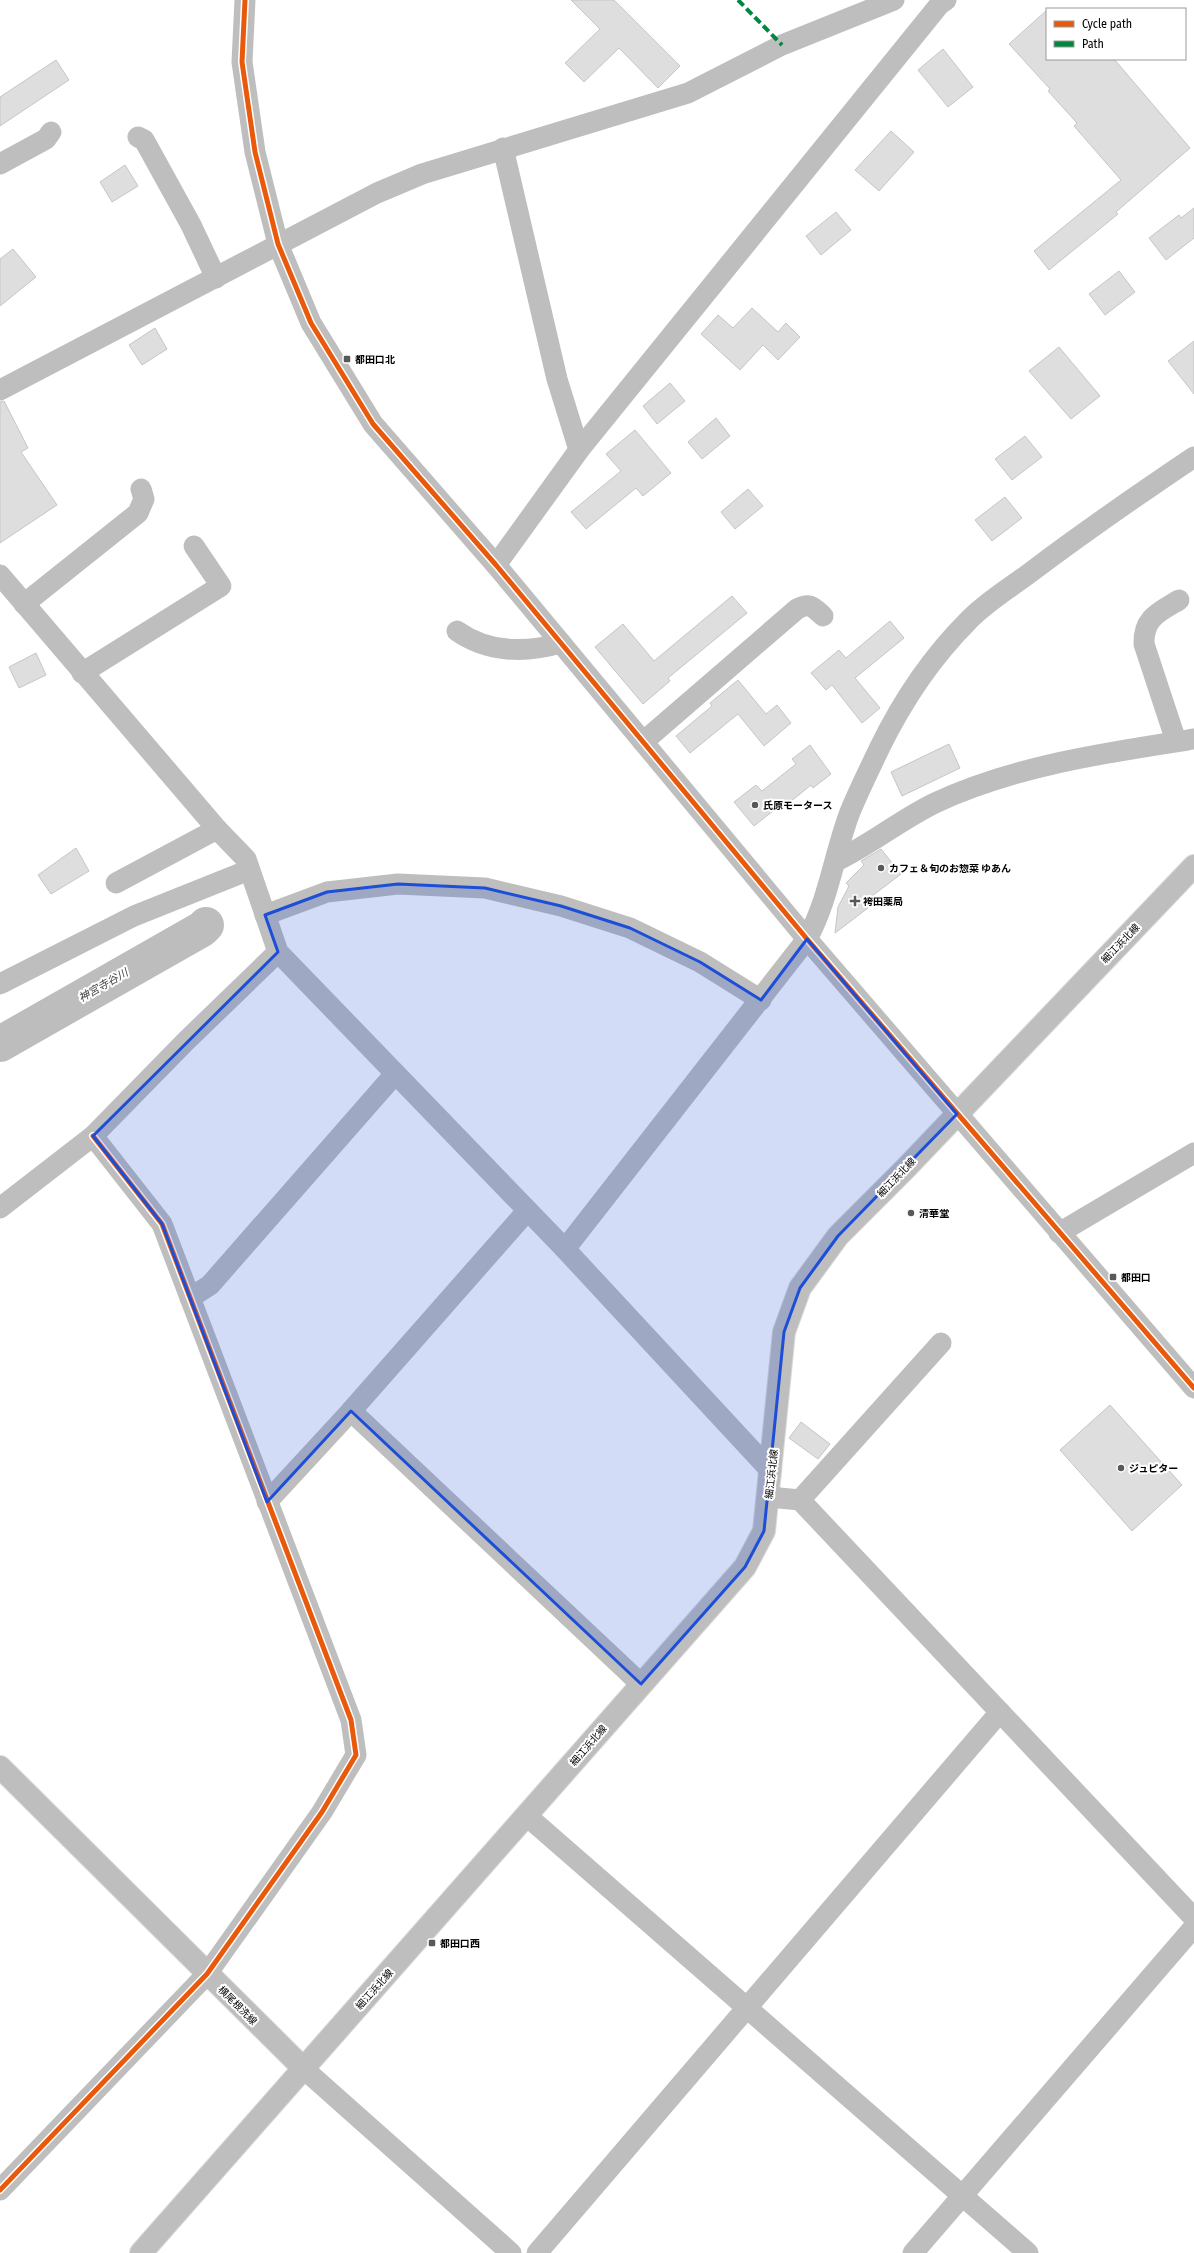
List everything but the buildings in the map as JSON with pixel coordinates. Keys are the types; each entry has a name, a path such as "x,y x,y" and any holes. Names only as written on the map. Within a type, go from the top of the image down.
{"main road":[{"name":"細江浜北線","path":"304,2069 745,1567 764,1531 769,1497 784,1332 800,1288 838,1236 1194,866"},
{"name":"横尾根洗線","path":"0,1767 304,2069"},
{"path":"141,2253 304,2069"}],"street":[{"path":"245,0 242,62 255,152 278,244 311,323 373,424 496,565 807,939 1194,1388"},
{"path":"0,390 377,193 422,174 503,148 688,93 782,45 894,0"},
{"path":"496,565 579,450 940,1"},
{"path":"0,164 46,139 51,132"},
{"path":"138,137 148,146 216,278"},
{"path":"503,148 557,379 579,450"},
{"path":"565,1249 761,1000 807,939 818,918 850,812 881,745 924,672 952,638 988,604 1061,549 1194,457"},
{"path":"24,604 138,513 144,499 141,489"},
{"path":"82,672 221,586 194,546"},
{"path":"0,575 217,829 246,859 278,952 565,1249 771,1471"},
{"path":"836,861 854,852 910,817 966,790 1028,771 1185,740 1144,644 1144,634 1152,616 1179,600"},
{"path":"643,742 797,609 806,604 812,605 823,616"},
{"path":"457,631 469,639 500,649 548,647 561,643"},
{"path":"116,883 217,829"},
{"path":"0,984 134,916 249,870"},
{"path":"265,915 327,892 335,891 398,884 485,888 561,906 630,928 700,962 761,1000"},
{"path":"0,1208 93,1136 185,1042 278,952"},
{"path":"190,1298 210,1285 395,1074"},
{"path":"0,2190 207,1974 322,1812 356,1755 351,1720 162,1224 93,1136"},
{"path":"1059,1233 1194,1153"},
{"path":"267,1502 351,1411 527,1211"},
{"path":"800,1500 941,1344"},
{"path":"351,1411 641,1684"},
{"path":"769,1497 800,1500 1194,1918"},
{"path":"537,2253 1000,1712"},
{"path":"527,1816 1028,2253"},
{"path":"913,2253 1194,1927"},
{"path":"304,2069 511,2253"}],"highlighted area":[{"path":"398,884 485,888 561,906 630,928 700,962 761,1000 807,939 957,1114 838,1236 800,1288 784,1332 764,1531 745,1567 641,1684 351,1411 267,1502 162,1224 93,1136 278,952 265,915 327,892"}],"waterway":[{"name":"神宮寺谷川","path":"0,1044 202,929 206,925"}],"marked path":[{"path":"738,0 782,45"}],"cycle path":[{"path":"245,0 242,62 255,152 278,244 311,323 373,424 496,565 807,939 1194,1388"},
{"path":"0,2190 207,1974 322,1812 356,1755 351,1720 162,1224 93,1136"}],"place":[{"name":"都田口北","path":"347,359"},
{"name":"氏原モータース","path":"755,805"},
{"name":"カフェ＆旬のお惣菜 ゆあん","path":"881,868"},
{"name":"袴田薬局","path":"855,901"},
{"name":"清華堂","path":"911,1213"},
{"name":"都田口","path":"1113,1277"},
{"name":"ジュピター","path":"1121,1468"},
{"name":"都田口西","path":"432,1943"}]}
